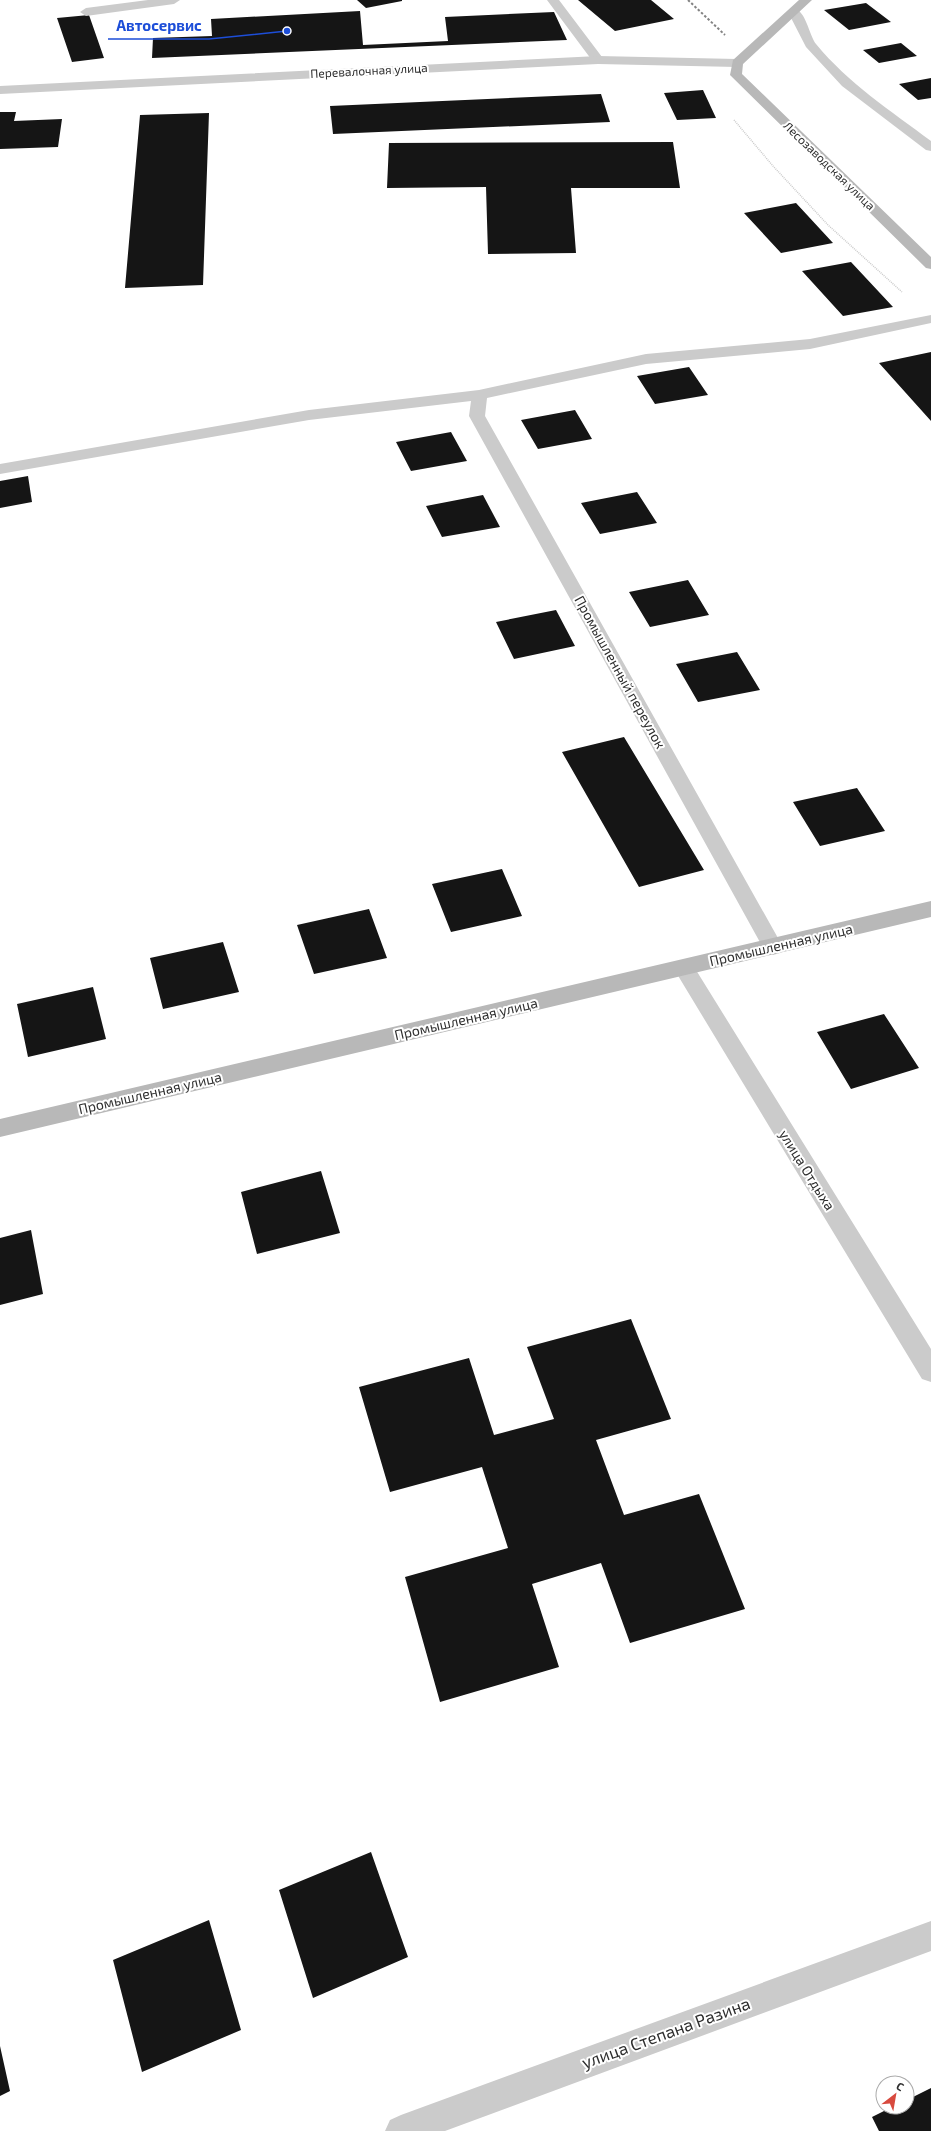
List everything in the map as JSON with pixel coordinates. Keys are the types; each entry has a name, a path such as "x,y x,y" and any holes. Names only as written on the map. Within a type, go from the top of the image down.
{"street":[{"path":"80,0 86,12"},
{"path":"86,12 102,0"},
{"path":"86,12 174,0"},
{"path":"553,0 598,60"},
{"path":"737,63 806,0"},
{"path":"794,12 810,44 846,83 929,142"},
{"name":"Перевалочная улица","path":"0,90 598,60 737,63"},
{"name":"Лесозаводская улица","path":"737,63 736,75 931,265"},
{"path":"0,469 309,415 479,395 646,359 810,344 931,319"},
{"name":"Промышленный переулок","path":"479,395 477,416 773,947"},
{"name":"Промышленная улица","path":"0,1128 931,909"},
{"name":"улица Отдыха","path":"684,968 931,1371"},
{"name":"улица Степана Разина","path":"401,2131 931,1936"}],"building":[{"path":"357,0 402,0 402,1 366,8"},
{"path":"578,0 651,0 674,19 615,31"},
{"path":"866,3 891,22 849,30 824,10"},
{"path":"360,11 363,45 448,41 445,17 554,12 567,40 152,58 153,38 212,36 211,19"},
{"path":"89,15 104,58 72,62 57,18"},
{"path":"901,43 917,56 879,63 863,50"},
{"path":"931,78 931,98 918,100 899,84"},
{"path":"703,90 716,118 677,120 664,93"},
{"path":"601,94 610,122 333,134 330,106"},
{"path":"0,112 16,112 14,121 62,119 58,147 0,149"},
{"path":"209,113 203,285 125,288 140,115"},
{"path":"673,142 680,188 571,188 576,253 488,254 486,187 387,188 389,143"},
{"path":"796,203 833,243 781,253 744,213"},
{"path":"851,262 893,307 843,316 802,271"},
{"path":"931,352 931,421 879,363"},
{"path":"689,367 708,395 655,404 637,376"},
{"path":"575,410 592,439 538,449 521,420"},
{"path":"451,432 467,461 411,471 396,442"},
{"path":"28,476 32,502 0,508 0,481"},
{"path":"637,492 657,523 600,534 581,503"},
{"path":"483,495 500,527 442,537 426,506"},
{"path":"688,580 709,615 650,627 629,592"},
{"path":"556,610 575,646 514,659 496,622"},
{"path":"737,652 760,690 698,702 676,664"},
{"path":"624,737 704,870 639,887 562,752"},
{"path":"857,788 885,831 820,846 793,802"},
{"path":"502,869 522,916 451,932 432,884"},
{"path":"369,909 387,958 314,974 297,925"},
{"path":"223,942 239,992 163,1009 150,958"},
{"path":"93,987 106,1039 28,1057 17,1004"},
{"path":"884,1014 919,1068 851,1089 817,1032"},
{"path":"321,1171 340,1233 257,1254 241,1192"},
{"path":"31,1230 43,1294 0,1305 0,1238"},
{"path":"631,1319 671,1419 596,1440 624,1515 699,1494 745,1609 630,1643 601,1563 532,1584 559,1667 440,1702 405,1577 508,1548 482,1467 390,1492 359,1387 469,1358 494,1435 554,1419 527,1347"},
{"path":"371,1852 408,1957 313,1998 279,1890"},
{"path":"209,1920 241,2030 142,2072 113,1960"},
{"path":"0,2046 10,2091 0,2096"},
{"path":"931,2088 931,2131 879,2131 872,2117 876,2115 915,2115 915,2096"}],"railway":[{"path":"688,0 725,35"}],"place":[{"name":"Автосервис","path":"287,31"}]}
